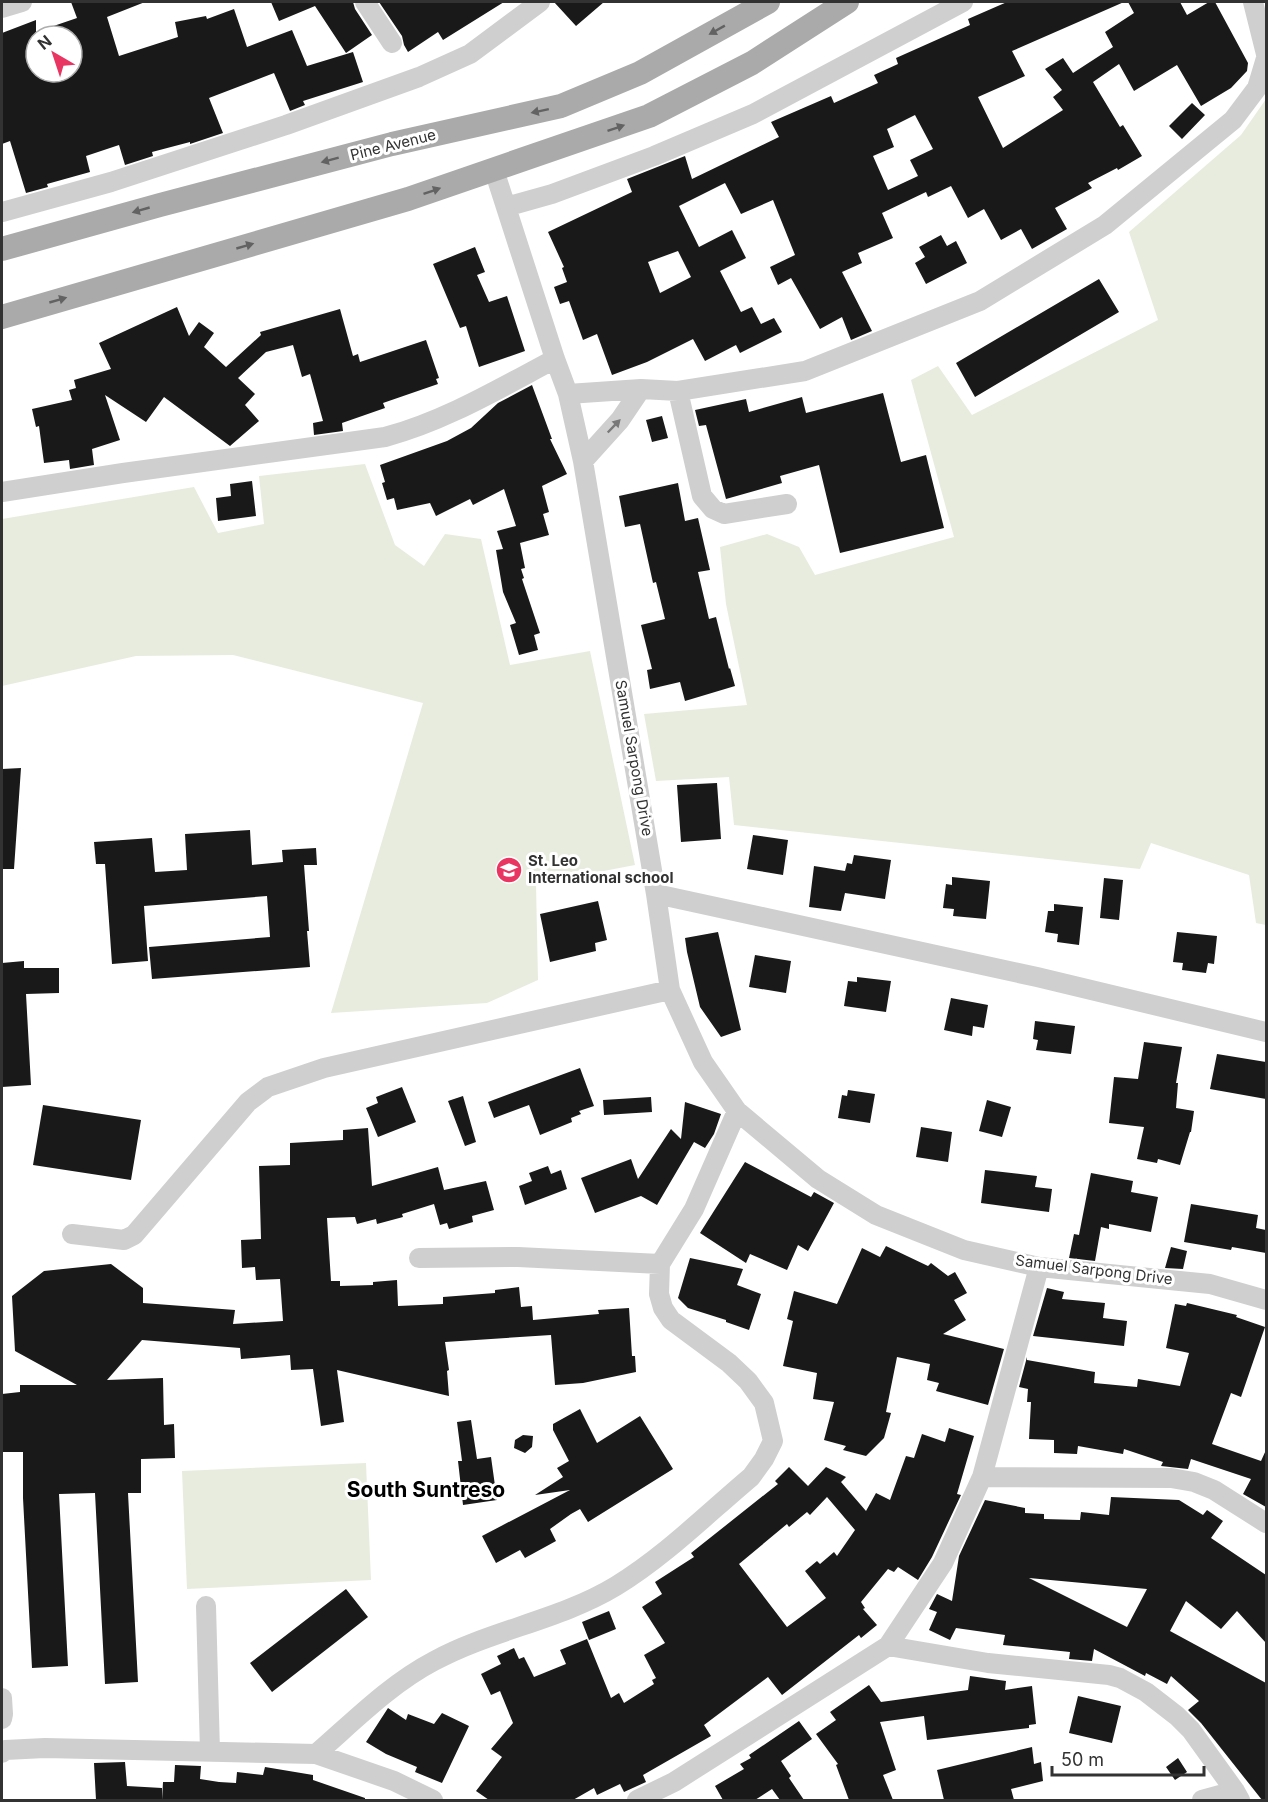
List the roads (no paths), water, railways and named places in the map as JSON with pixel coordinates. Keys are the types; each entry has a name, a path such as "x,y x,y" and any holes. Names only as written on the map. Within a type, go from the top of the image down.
{"main road":[{"name":"Pine Avenue","path":"2,249 392,144 561,106 640,73 768,2"},
{"path":"2,317 408,199 649,116 752,63 847,2"}],"street":[{"path":"2,8 22,2"},
{"path":"365,2 392,43"},
{"path":"2,212 122,179 419,78 470,54 540,2"},
{"path":"506,207 552,194 654,156 753,114 963,2"},
{"path":"568,394 641,389 678,391 805,371 980,301 1105,225 1233,120 1257,88 1266,56 1253,2"},
{"name":"Samuel Sarpong Drive","path":"494,170 568,394 584,461 670,990 703,1062 737,1111 818,1179 876,1215 964,1250 1039,1267 1210,1284 1266,1300"},
{"path":"2,492 123,472 385,437 414,429 443,417 555,359"},
{"path":"584,461 620,420 641,389"},
{"path":"678,391 702,496 713,509 724,514 787,504"},
{"path":"656,894 1038,977 1266,1032"},
{"path":"72,1234 124,1240 134,1235 248,1102 268,1087 324,1068 670,990"},
{"path":"316,1754 370,1707 434,1661 578,1604 614,1587 640,1570 751,1477 764,1460 773,1441 764,1403 748,1381 729,1363 671,1320 663,1308 660,1294 660,1264 694,1209 737,1111"},
{"path":"419,1258 518,1257 660,1264"},
{"path":"637,1800 674,1782 888,1646 943,1563 982,1477 1039,1267"},
{"path":"982,1477 1171,1478 1194,1482 1214,1490 1266,1523"},
{"path":"206,1606 210,1752"},
{"path":"888,1646 988,1663 1109,1675 1126,1680 1177,1716 1191,1731 1237,1796 1202,1800"},
{"path":"2,1698 2,1719"},
{"path":"3,1749 316,1754 394,1781 433,1800"}],"place":[{"name":"St. Leo International school","path":"509,870"}],"district":[{"name":"South Suntreso","path":"426,1490"}]}
